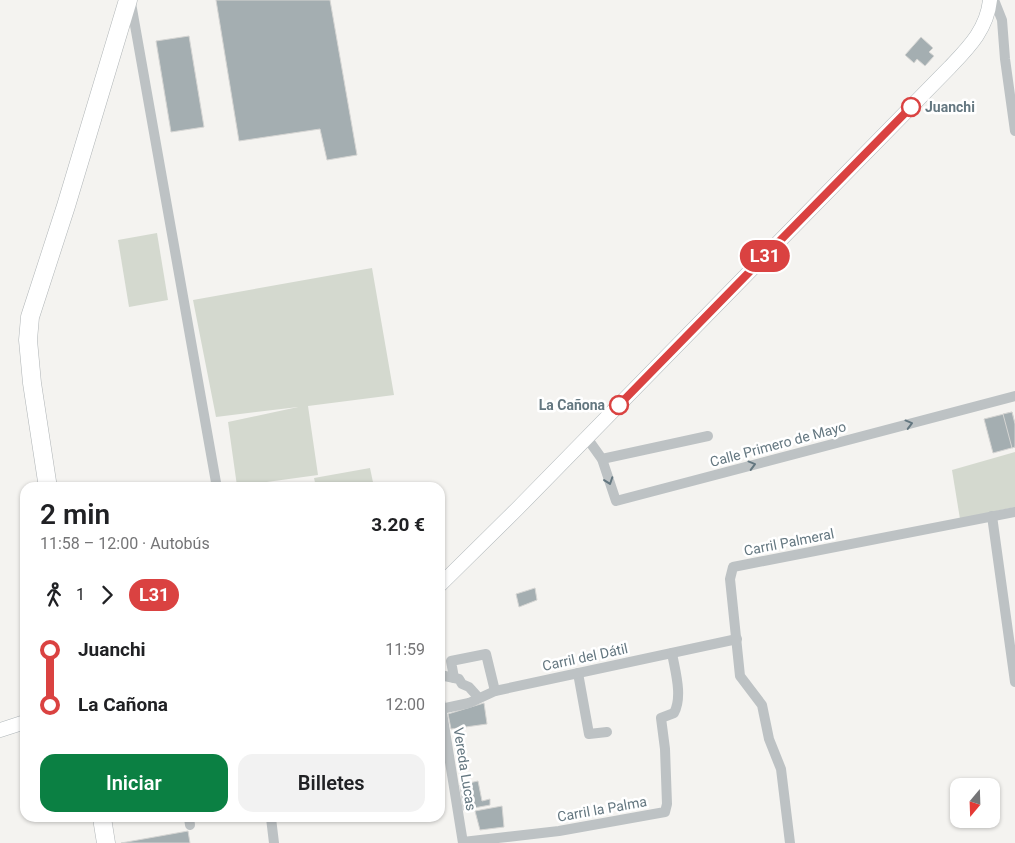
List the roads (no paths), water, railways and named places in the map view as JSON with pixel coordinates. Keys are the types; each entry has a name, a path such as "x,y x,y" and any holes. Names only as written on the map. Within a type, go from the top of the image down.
{"highway":[{"path":"47,482 32,382 28,340 30,318 129,0"},
{"path":"103,822 106,843"}],"main road":[{"path":"445,580 587,438 967,49 982,29 992,0"},
{"path":"0,730 20,724"}],"street":[{"path":"129,0 216,482"},
{"path":"992,0 1002,20 1005,59 1015,131"},
{"name":"Calle Primero de Mayo","path":"587,438 602,459 616,501 1015,396"},
{"path":"602,459 708,436"},
{"name":"Carril Palmeral","path":"790,843 781,769 769,739 762,705 740,676 730,580 733,567 1015,512"},
{"path":"992,516 1015,682"},
{"name":"Carril del Dátil","path":"445,704 469,703 478,697 495,691 736,639"},
{"name":"Carril la Palma","path":"463,843 559,831 665,812 667,804 665,749 661,718 674,713 677,708 678,696 672,652"},
{"path":"454,678 450,660 486,654 495,691"},
{"path":"578,673 589,734 607,732"},
{"path":"445,676 459,679 462,684 469,686 478,697"},
{"name":"Vereda Lucas","path":"445,729 463,843"},
{"path":"271,822 274,843"}],"place":[{"name":"Juanchi","path":"911,107"},
{"name":"La Cañona","path":"619,405"}]}
